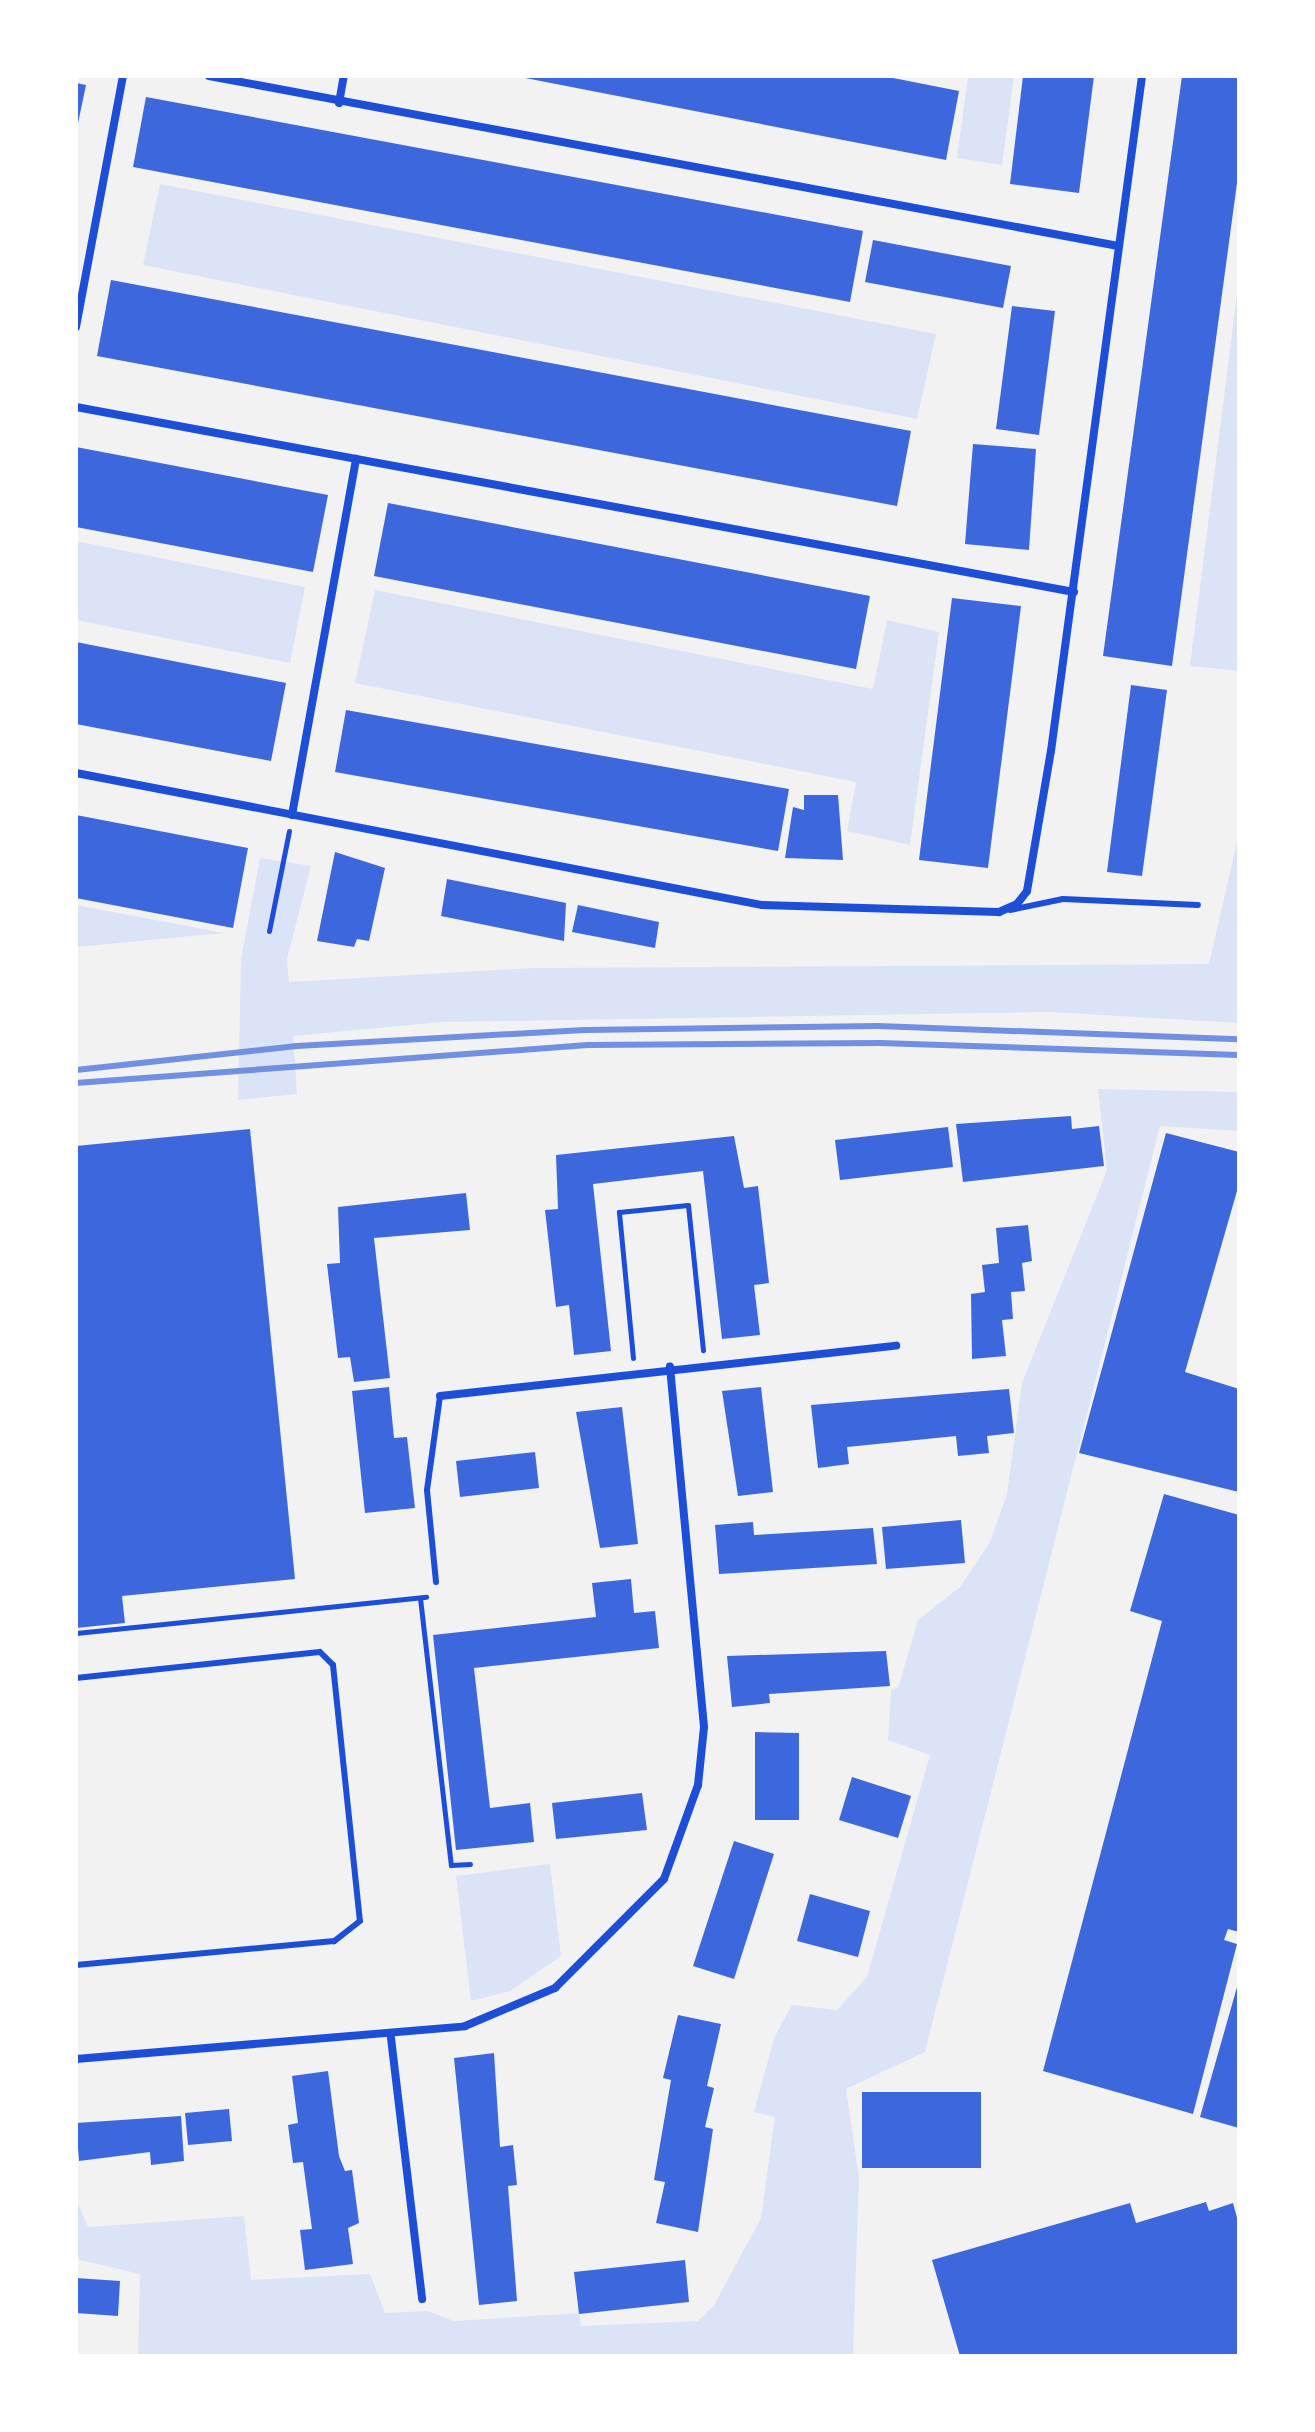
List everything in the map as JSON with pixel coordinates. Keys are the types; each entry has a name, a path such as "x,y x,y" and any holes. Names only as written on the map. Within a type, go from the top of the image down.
{"street":[{"path":"76,327 123,76"},
{"path":"209,76 339,103 1118,246"},
{"path":"339,103 344,76"},
{"path":"76,773 762,905 999,912 1027,891 1074,592 1142,76"},
{"path":"76,407 1074,592"},
{"path":"292,815 356,459"},
{"path":"440,1396 670,1367 896,1346"},
{"path":"76,2059 391,2038 465,2026 555,1988 664,1879 698,1785 704,1727 670,1367"},
{"path":"391,2038 422,2299"}],"lane":[{"path":"999,912 1063,899 1198,905"},
{"path":"436,1582 427,1490 440,1396"},
{"path":"76,1678 320,1652 333,1665 360,1921 334,1941 76,1965"}],"path":[{"path":"269,931 292,815"},
{"path":"634,1371 619,1212 688,1205 704,1364"},
{"path":"76,1633 437,1596 436,1582"},
{"path":"420,1598 451,1865 470,1864"}],"shaded area":[{"path":"968,76 1014,76 1002,165 957,158"},
{"path":"160,184 936,334 917,419 143,265"},
{"path":"1239,278 1239,671 1190,666"},
{"path":"76,541 305,587 290,663 76,620"},
{"path":"375,590 873,689 887,620 939,632 910,845 847,831 856,782 355,683"},
{"path":"1239,833 1239,1023 1050,1012 442,1022 293,1036 297,1094 238,1100 241,959 260,858 311,866 287,959 289,982 534,968 1209,964"},
{"path":"76,905 224,933 76,947"},
{"path":"1098,1089 1239,1092 1239,1131 1160,1126 925,2052 846,2089 859,2178 853,2356 138,2356 140,2274 76,2259 76,2199 88,2227 244,2216 251,2280 370,2274 385,2313 428,2311 454,2321 579,2313 581,2326 698,2321 714,2305 761,2218 775,2117 754,2112 774,2038 792,2005 837,2010 867,1977 930,1755 888,1740 891,1690 898,1688 918,1620 960,1587 990,1542 1007,1494 1022,1383 1107,1170"},
{"path":"550,1864 561,1956 510,1991 471,2001 456,1876"}],"building":[{"path":"515,76 883,76 959,91 946,160"},
{"path":"1023,76 1094,76 1079,193 1010,184"},
{"path":"1182,76 1239,76 1239,168 1172,666 1103,656"},
{"path":"76,83 86,85 77,128 76,128"},
{"path":"146,97 863,231 850,302 133,167"},
{"path":"873,240 1011,266 1003,308 865,282"},
{"path":"111,280 911,431 897,506 97,356"},
{"path":"1012,306 1055,311 1039,435 996,429"},
{"path":"973,444 1036,449 1029,550 965,544"},
{"path":"76,447 328,495 313,572 76,527"},
{"path":"388,503 870,596 856,669 374,576"},
{"path":"952,598 1021,606 988,868 919,860"},
{"path":"76,642 286,683 271,761 76,724"},
{"path":"1131,685 1167,690 1142,876 1107,872"},
{"path":"346,710 789,789 778,851 335,772"},
{"path":"804,795 838,795 843,860 785,858 793,807 804,810"},
{"path":"76,815 248,848 233,928 76,898"},
{"path":"335,852 385,868 369,941 357,939 354,947 317,941"},
{"path":"447,879 566,903 564,941 441,916"},
{"path":"578,905 659,922 655,948 572,932"},
{"path":"1071,1116 1072,1129 1099,1126 1104,1166 963,1182 956,1124"},
{"path":"948,1127 953,1167 840,1180 835,1140"},
{"path":"250,1129 295,1579 122,1596 125,1623 76,1628 76,1146"},
{"path":"1166,1133 1239,1152 1239,1184 1185,1372 1239,1389 1239,1492 1079,1453"},
{"path":"734,1136 744,1188 758,1186 769,1283 754,1285 760,1335 722,1339 703,1171 593,1184 611,1351 574,1355 569,1305 556,1307 545,1210 558,1209 556,1155"},
{"path":"466,1193 470,1230 374,1238 390,1378 354,1382 350,1357 338,1358 327,1264 340,1263 338,1207"},
{"path":"1028,1225 1032,1261 1022,1263 1025,1291 1011,1292 1013,1319 1002,1320 1006,1356 972,1359 971,1294 985,1292 982,1265 999,1263 996,1228"},
{"path":"389,1387 394,1438 407,1437 415,1508 365,1513 352,1391"},
{"path":"761,1387 773,1492 738,1496 722,1391"},
{"path":"1009,1389 1014,1433 987,1436 989,1453 958,1456 956,1436 847,1447 849,1464 818,1468 811,1405"},
{"path":"622,1407 638,1544 600,1548 576,1412"},
{"path":"535,1452 539,1488 460,1497 456,1461"},
{"path":"1164,1494 1239,1515 1239,1932 1228,1929 1224,1940 1237,1944 1193,2114 1043,2071 1162,1621 1130,1611"},
{"path":"961,1520 965,1563 886,1569 882,1527"},
{"path":"753,1522 754,1535 873,1528 877,1564 719,1574 715,1525"},
{"path":"631,1579 634,1613 655,1611 659,1648 474,1668 490,1808 530,1803 534,1842 456,1850 433,1635 596,1617 592,1583"},
{"path":"886,1651 890,1686 769,1694 770,1703 732,1707 727,1656"},
{"path":"755,1732 799,1733 799,1820 755,1820"},
{"path":"852,1777 911,1796 898,1838 839,1820"},
{"path":"642,1793 647,1830 556,1839 552,1803"},
{"path":"734,1841 774,1854 734,1979 693,1966"},
{"path":"810,1894 870,1911 858,1957 797,1941"},
{"path":"1239,1980 1239,2128 1200,2117"},
{"path":"678,2015 721,2024 707,2086 714,2088 705,2127 713,2129 698,2232 656,2223 665,2182 654,2180 671,2080 663,2078"},
{"path":"494,2053 500,2147 513,2145 517,2185 508,2186 517,2301 479,2305 454,2058"},
{"path":"328,2071 339,2156 345,2171 352,2170 359,2223 348,2228 353,2264 305,2270 300,2230 312,2229 303,2162 293,2163 288,2125 298,2123 292,2076"},
{"path":"862,2092 981,2092 981,2168 862,2168"},
{"path":"229,2109 232,2141 188,2145 185,2113"},
{"path":"181,2116 184,2161 151,2165 150,2152 79,2161 76,2123"},
{"path":"1206,2202 1209,2211 1233,2203 1239,2225 1239,2356 960,2356 932,2260 1130,2203 1136,2223"},
{"path":"685,2260 689,2302 579,2314 574,2272"},
{"path":"76,2278 120,2281 118,2316 76,2313"}],"railway":[{"path":"76,1070 297,1046 585,1030 878,1026 1239,1039"},
{"path":"76,1083 588,1045 880,1043 1239,1055"}]}
